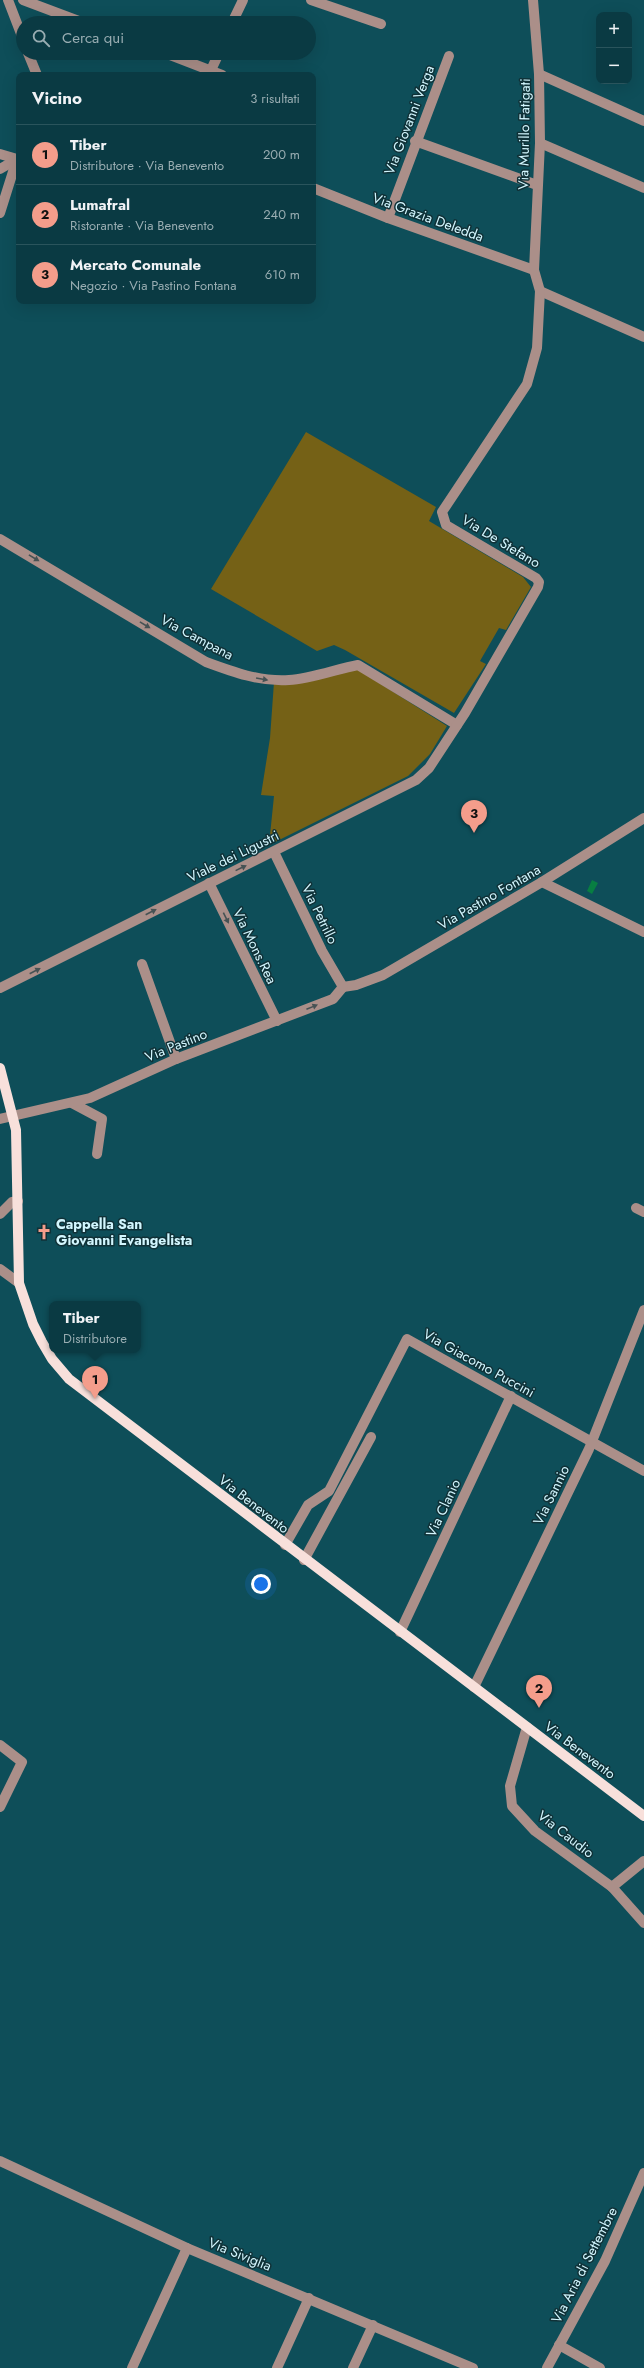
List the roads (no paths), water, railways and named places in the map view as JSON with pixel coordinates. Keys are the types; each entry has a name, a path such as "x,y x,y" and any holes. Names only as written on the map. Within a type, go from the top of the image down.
{"main road":[{"name":"Via Benevento","path":"0,1068 14,1117 18,1202 19,1283 30,1317 42,1342 52,1359 69,1379 304,1560 644,1816"}],"street":[{"path":"8,0 16,21"},
{"path":"23,0 65,16"},
{"path":"311,0 381,24"},
{"name":"Via Murillo Fatigati","path":"533,0 539,74 540,143 534,270"},
{"path":"235,16 241,1"},
{"name":"Via Giovanni Verga","path":"388,218 415,141 449,56"},
{"path":"31,60 36,72"},
{"path":"183,60 213,72"},
{"path":"218,72 219,60"},
{"path":"539,74 644,121"},
{"path":"415,141 537,185"},
{"path":"540,143 644,188"},
{"path":"0,154 16,158"},
{"path":"0,169 16,159"},
{"path":"0,213 16,164"},
{"name":"Via Grazia Deledda","path":"316,189 388,218 534,270"},
{"name":"Via De Stefano","path":"457,724 518,623 539,582 446,525 442,512 527,384 537,348 540,291 534,270"},
{"path":"540,291 644,337"},
{"name":"Via Campana","path":"0,538 206,662 236,674 268,680 290,680 358,665 457,724"},
{"name":"Viale dei Ligustri","path":"0,988 416,780 429,768 457,724"},
{"name":"Via Pastino Fontana","path":"342,987 356,985 383,975 542,882 644,818"},
{"name":"Via Petrillo","path":"274,852 322,951 342,987"},
{"path":"542,882 644,932"},
{"name":"Via Mons.Rea","path":"208,884 277,1021"},
{"path":"142,964 176,1059"},
{"name":"Via Pastino","path":"14,1117 90,1098 176,1059 333,999 342,987"},
{"path":"72,1103 102,1119 97,1154"},
{"path":"0,1119 14,1117"},
{"path":"0,1214 12,1202 18,1202"},
{"path":"0,1270 19,1283"},
{"name":"Via Sannio","path":"474,1687 591,1441 641,1325 644,1310"},
{"name":"Via Giacomo Puccini","path":"285,1545 308,1505 329,1491 407,1339 644,1470"},
{"name":"Via Clanio","path":"400,1632 511,1396"},
{"path":"304,1560 371,1437"},
{"name":"Via Caudio","path":"527,1727 510,1786 512,1806 535,1831 612,1887 644,1923"},
{"path":"0,1745 22,1762 0,1807"},
{"path":"612,1887 644,1861"},
{"name":"Via Siviglia","path":"0,2161 187,2248 473,2368"},
{"name":"Via Aria di Settembre","path":"547,2368 605,2261 644,2173"},
{"path":"132,2368 187,2248"},
{"path":"277,2368 309,2298"},
{"path":"353,2368 373,2325"},
{"path":"559,2345 600,2368"}],"place":[{"name":"Mercato Comunale","path":"474,833"},
{"name":"Cappella San Giovanni Evangelista","path":"44,1232"},
{"name":"Tiber","path":"95,1399"},
{"name":"Lumafral","path":"539,1708"}]}
